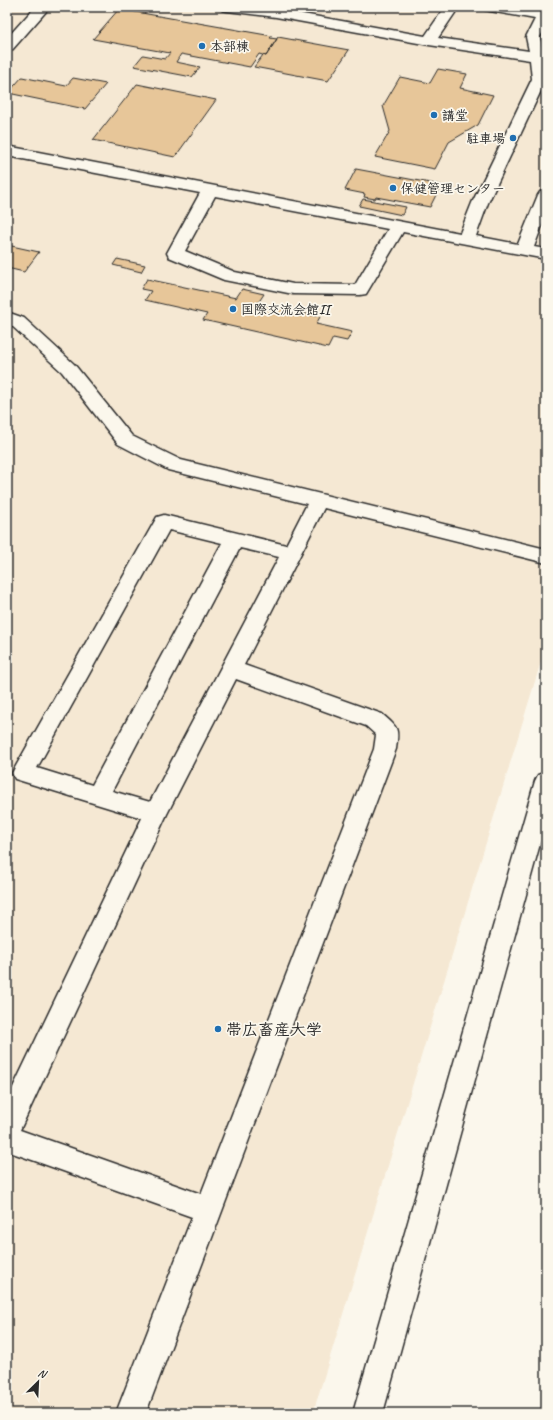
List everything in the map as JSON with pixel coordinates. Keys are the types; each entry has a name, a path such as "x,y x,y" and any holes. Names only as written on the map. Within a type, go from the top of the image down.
{"street":[{"path":"7,47 43,7"},
{"path":"227,7 278,10 429,41 537,57"},
{"path":"429,41 452,7"},
{"path":"466,239 480,203 540,90 537,57 533,37 545,16 490,7"},
{"path":"7,151 546,254"},
{"path":"210,190 175,253 230,276 293,289 360,290 398,226"},
{"path":"524,250 541,218 546,195"},
{"path":"7,317 18,322 68,368 125,440 175,465 546,556"},
{"path":"7,1129 156,813 319,500"},
{"path":"156,813 23,773 164,522 291,554"},
{"path":"98,796 234,539"},
{"path":"131,1413 385,749 387,732 374,720 231,669"},
{"path":"368,1413 546,781"},
{"path":"7,1138 209,1210"}],"shaded area":[{"name":"帯広畜産大学","path":"7,7 546,7 546,645 313,1413 7,1413"}],"building":[{"name":"本部棟","path":"119,9 272,36 270,38 277,39 266,56 259,54 250,67 181,54 176,62 200,67 192,77 134,66 143,55 165,59 170,53 93,39"},
{"path":"278,37 349,50 328,81 254,67 263,55 266,56"},
{"name":"講堂","path":"438,69 467,74 460,88 493,95 478,125 449,142 435,169 375,157 390,131 383,106 400,77 430,83"},
{"path":"22,77 66,86 73,78 106,84 85,109 8,93"},
{"path":"137,84 216,100 175,157 93,140"},
{"name":"保健管理センター","path":"356,169 441,185 430,207 376,197 375,199 364,197 365,194 345,190"},
{"path":"363,199 406,207 402,215 359,206"},
{"path":"7,245 39,252 24,272 7,268"},
{"path":"117,259 145,265 141,272 113,265"},
{"name":"国際交流会館II","path":"147,279 236,298 242,289 264,294 258,303 320,317 316,324 352,332 347,341 333,338 328,348 203,320 207,314 145,300 151,291 141,289"}],"place":[{"name":"本部棟","path":"202,46"},
{"name":"講堂","path":"434,115"},
{"name":"駐車場","path":"513,138"},
{"name":"保健管理センター","path":"393,188"},
{"name":"国際交流会館II","path":"233,309"},
{"name":"帯広畜産大学","path":"218,1029"}]}
